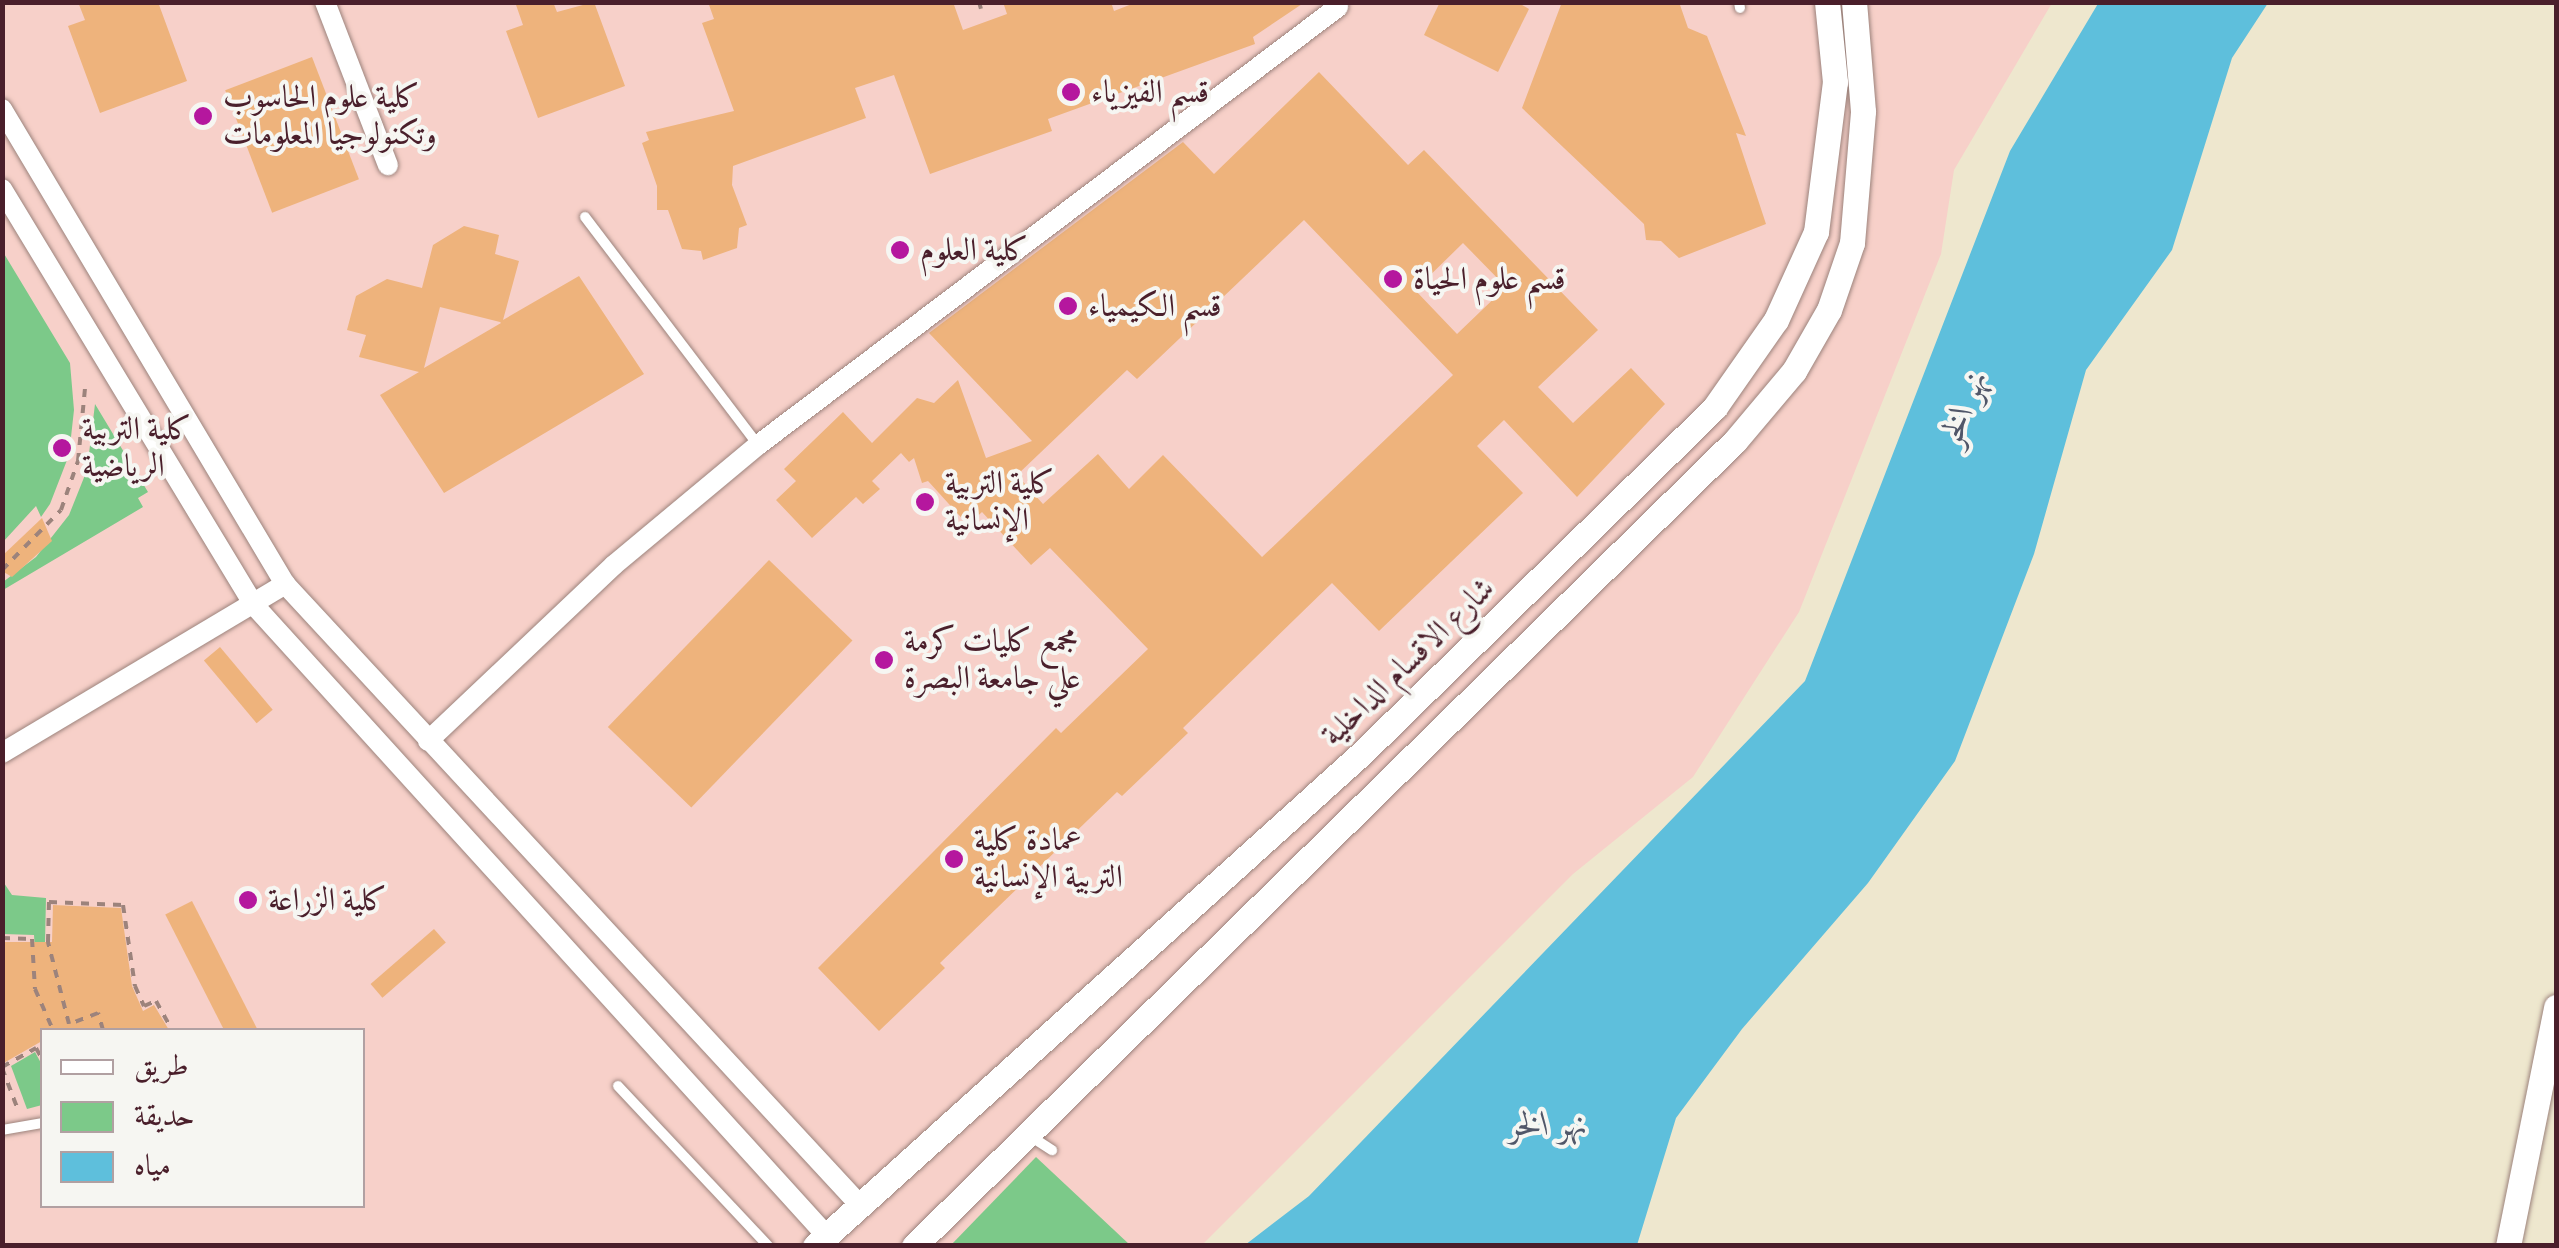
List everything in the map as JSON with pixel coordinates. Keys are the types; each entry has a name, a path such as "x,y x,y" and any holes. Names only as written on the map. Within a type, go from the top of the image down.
{"street":[{"path":"324,2 388,165"},
{"name":"شارع الاقسام الداخلية","path":"820,1240 1362,753 1692,432 1776,320 1816,232 1835,82 1827,2"},
{"name":"شارع الاقسام الداخلية","path":"914,1246 1026,1134 1209,969 1735,441 1814,341 1852,242 1863,111 1854,2"},
{"path":"428,741 614,565 758,445 1341,5"},
{"path":"2,108 286,584 859,1204"},
{"path":"2,189 252,604 820,1240"},
{"path":"1816,232 1828,244 1852,242"},
{"path":"1776,320 1804,323 1814,341"},
{"path":"2,752 286,584"},
{"path":"2508,1246 2556,1007"}],"lane":[{"path":"585,217 758,445"},
{"path":"618,1086 768,1246"},
{"path":"2,1130 40,1123"},
{"path":"1026,1134 1052,1150"}],"path":[{"path":"978,2 981,9"},
{"path":"2,570 28,552 61,510 78,461 85,388"},
{"path":"102,1028 98,1012 69,1024 48,942 49,902 123,905 135,986 144,1006 156,1001 171,1028"},
{"path":"2,938 32,939 35,988 52,1028"},
{"path":"20,1114 2,1067 40,1045"},
{"path":"36,1048 40,1055"}],"shaded area":[{"name":"مجمع كليات كرمة علي جامعة البصرة","path":"2,3 2052,3 1954,170 1941,254 1799,612 1693,777 1573,874 1201,1246 3,1245"}],"green space":[{"path":"3,252 70,363 74,410 69,455 50,504 41,517 36,506 3,542"},
{"path":"95,404 148,492 138,498 143,507 3,590 3,582 36,557 69,515 87,470"},
{"path":"2,880 12,895 46,898 45,943 103,1027 55,1028 36,967 34,935 3,934"},
{"path":"35,1052 40,1061 40,1106 27,1109 11,1066"},
{"path":"1036,1157 1130,1245 951,1245"}],"water":[{"name":"نهر الخر","path":"2099,2 2268,3 2232,58 2172,250 2086,370 2034,554 1955,761 1868,883 1742,1029 1676,1118 1637,1245 1245,1245 1309,1196 1805,681 2010,151"}],"building":[{"path":"78,2 158,2 187,81 100,113 68,26 85,20"},
{"path":"515,2 553,2 557,12 594,2 625,86 538,118 506,31 523,25"},
{"path":"708,2 953,2 963,30 1007,14 1003,2 1111,2 1114,11 1137,2 1305,2 1253,37 1255,44 1048,119 1052,131 930,174 894,75 855,88 866,118 733,166 732,185 747,225 739,228 737,248 703,260 701,251 682,249 668,210 657,210 657,186 642,143 649,140 646,132 734,111 702,23 714,19"},
{"path":"1440,2 1517,2 1529,9 1498,72 1424,35"},
{"path":"1562,2 1679,2 1688,28 1707,36 1746,136 1736,133 1766,224 1679,258 1661,241 1646,240 1644,224 1522,108"},
{"path":"312,57 359,179 272,213 225,90"},
{"path":"1319,72 1408,165 1424,150 1598,330 1538,387 1573,423 1631,368 1665,404 1577,497 1504,420 1477,446 1523,493 1379,631 1332,583 1183,728 1188,733 1122,796 1117,792 940,963 945,968 879,1031 818,968 1056,728 1061,733 1148,649 1050,548 1031,565 982,512 968,525 928,481 922,483 914,458 909,462 901,453 872,481 880,489 863,504 856,497 812,538 776,500 796,481 784,469 843,412 872,443 917,398 934,403 958,380 986,458 1032,441 929,333 1183,142 1214,174","holes":["1304,220 1453,375 1262,557 1163,455 1129,489 1098,454 1043,504 1017,475 1127,370 1137,379","1463,243 1506,287 1457,334 1415,290"]},
{"path":"464,226 499,235 495,254 519,261 503,320 579,276 644,374 444,493 380,395 419,372 359,357 366,335 347,330 356,296 387,279 422,288 433,245","holes":["440,307 501,323 424,368"]},
{"path":"42,518 52,541 12,577 2,571 2,556"},
{"path":"769,560 852,641 691,807 608,727"},
{"path":"220,647 273,710 257,723 204,660"},
{"path":"192,901 257,1028 223,1028 165,915"},
{"path":"53,905 121,908 132,986 143,1011 154,1005 168,1028 40,1028 40,1042 2,1064 2,942 52,942"},
{"path":"434,929 446,943 382,998 371,984"}],"place":[{"name":"قسم الفيزياء","path":"1071,92"},
{"name":"كلية علوم الحاسوب وتكنولوجيا المعلومات","path":"203,116"},
{"name":"كلية العلوم","path":"900,250"},
{"name":"قسم علوم الحياة","path":"1393,279"},
{"name":"قسم الكيمياء","path":"1068,306"},
{"name":"كلية التربية الرياضية","path":"62,448"},
{"name":"كلية التربية الإنسانية","path":"925,502"},
{"name":"مجمع كليات كرمة علي جامعة البصرة","path":"884,660"},
{"name":"عمادة كلية التربية الإنسانية","path":"954,859"},
{"name":"كلية الزراعة","path":"248,900"}]}
